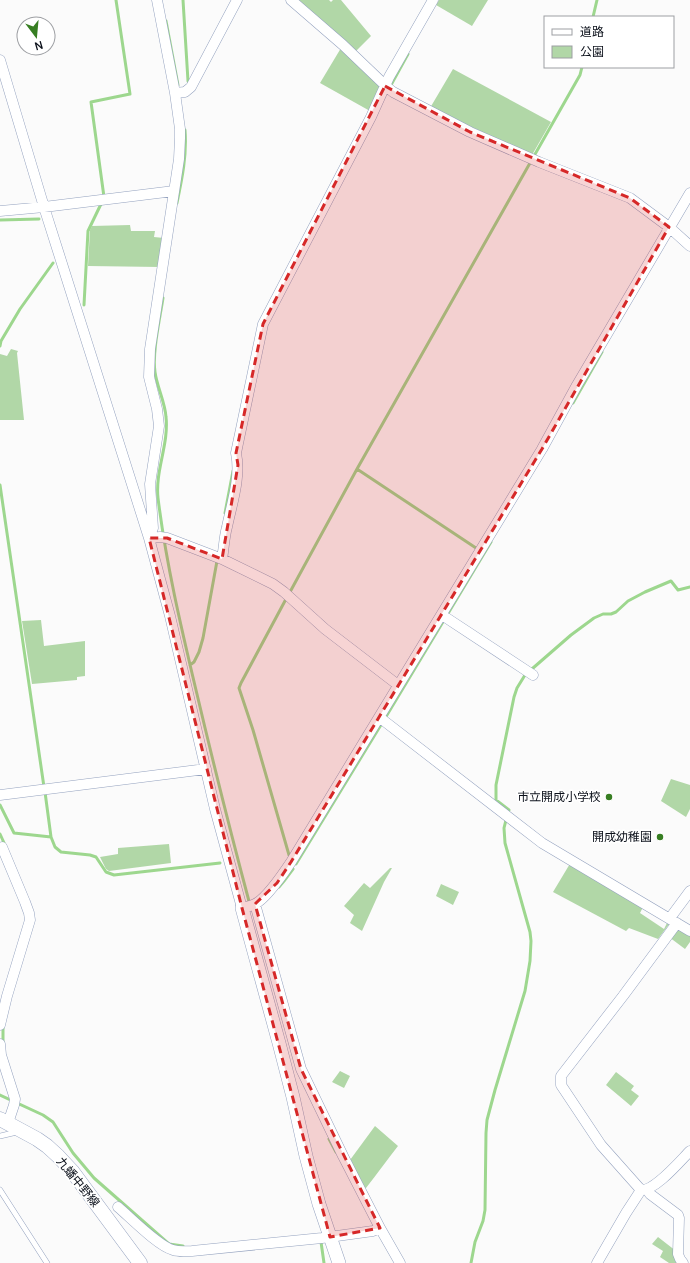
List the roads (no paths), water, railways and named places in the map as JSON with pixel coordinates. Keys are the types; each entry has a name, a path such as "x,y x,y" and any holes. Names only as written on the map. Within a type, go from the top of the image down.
{"main road":[{"name":"九蟠中野線","path":"4,1121 47,1146 58,1156 72,1171 140,1263"}],"street":[{"path":"149,538 153,528 150,484 159,426 157,409 149,377 150,349 179,159 180,138 178,93 157,0"},
{"path":"178,93 188,90 191,87 237,0"},
{"path":"291,0 343,45 385,86 400,96 470,132 539,162 630,198 669,227 690,246"},
{"path":"222,559 238,465 236,453 263,324 371,117 385,86 433,0"},
{"path":"0,60 44,207 149,538 170,616 215,809 252,907 301,1069 377,1229 400,1263"},
{"path":"0,211 174,191"},
{"path":"252,907 277,883 291,862 382,719 398,685 445,617 542,449 577,385 690,193"},
{"path":"149,538 163,537 222,559 284,592 325,629 398,685"},
{"path":"445,617 530,673"},
{"path":"382,719 542,843 690,931"},
{"path":"0,795 206,769"},
{"path":"0,1025 7,996 30,920 25,902 1,848"},
{"path":"683,1263 678,1254 678,1215 644,1190 601,1144 561,1085 560,1080 561,1076 618,1002 674,921 690,891"},
{"path":"252,907 281,1051 306,1156 339,1263"},
{"path":"0,1044 1,1055 15,1102 4,1121"},
{"path":"597,1263 626,1213 644,1190 656,1184 690,1151"},
{"path":"118,1207 163,1245 172,1250 183,1251 330,1237 377,1229"}],"lane":[{"path":"0,1136 22,1131"},
{"path":"0,1190 47,1263"}],"waterway":[{"path":"104,197 91,102 130,94 116,0"},
{"path":"183,0 189,83"},
{"path":"593,16 597,0"},
{"path":"166,21 178,85"},
{"path":"391,85 408,54"},
{"path":"534,156 580,75 582,68"},
{"path":"177,203 185,158 185,130"},
{"path":"290,592 357,469 530,163"},
{"path":"84,305 88,231 101,204"},
{"path":"0,220 39,219"},
{"path":"0,346 1,341 20,309 53,263"},
{"path":"163,298 155,346 154,364 166,417 166,437 158,478 158,498 161,522 174,595 185,643 250,905"},
{"path":"573,403 602,352"},
{"path":"357,469 476,548"},
{"path":"225,513 233,471"},
{"path":"0,485 44,787"},
{"path":"296,864 491,542"},
{"path":"190,665 194,662 199,652 203,638 217,561"},
{"path":"508,812 509,810 496,800 496,785 514,697 517,688 525,675 571,635 594,618 603,614 611,614 616,612 628,601 671,581 678,590 690,587"},
{"path":"286,599 239,688 253,730 289,855"},
{"path":"45,792 51,837 55,847 61,852 96,857 106,872 114,875 220,863"},
{"path":"0,805 14,833 51,837"},
{"path":"471,1263 475,1242 483,1221 485,1210 487,1120 525,991 530,961 530,932 505,843 504,828 506,820"},
{"path":"0,834 5,845"},
{"path":"279,887 293,869"},
{"path":"3,1027 3,1043"},
{"path":"0,1095 43,1115 53,1122 73,1153 94,1178 169,1244 183,1246"},
{"path":"329,1139 336,1152"},
{"path":"321,1242 324,1263"}],"place":[{"name":"市立開成小学校","path":"609,797"},
{"name":"開成幼稚園","path":"660,837"}]}
